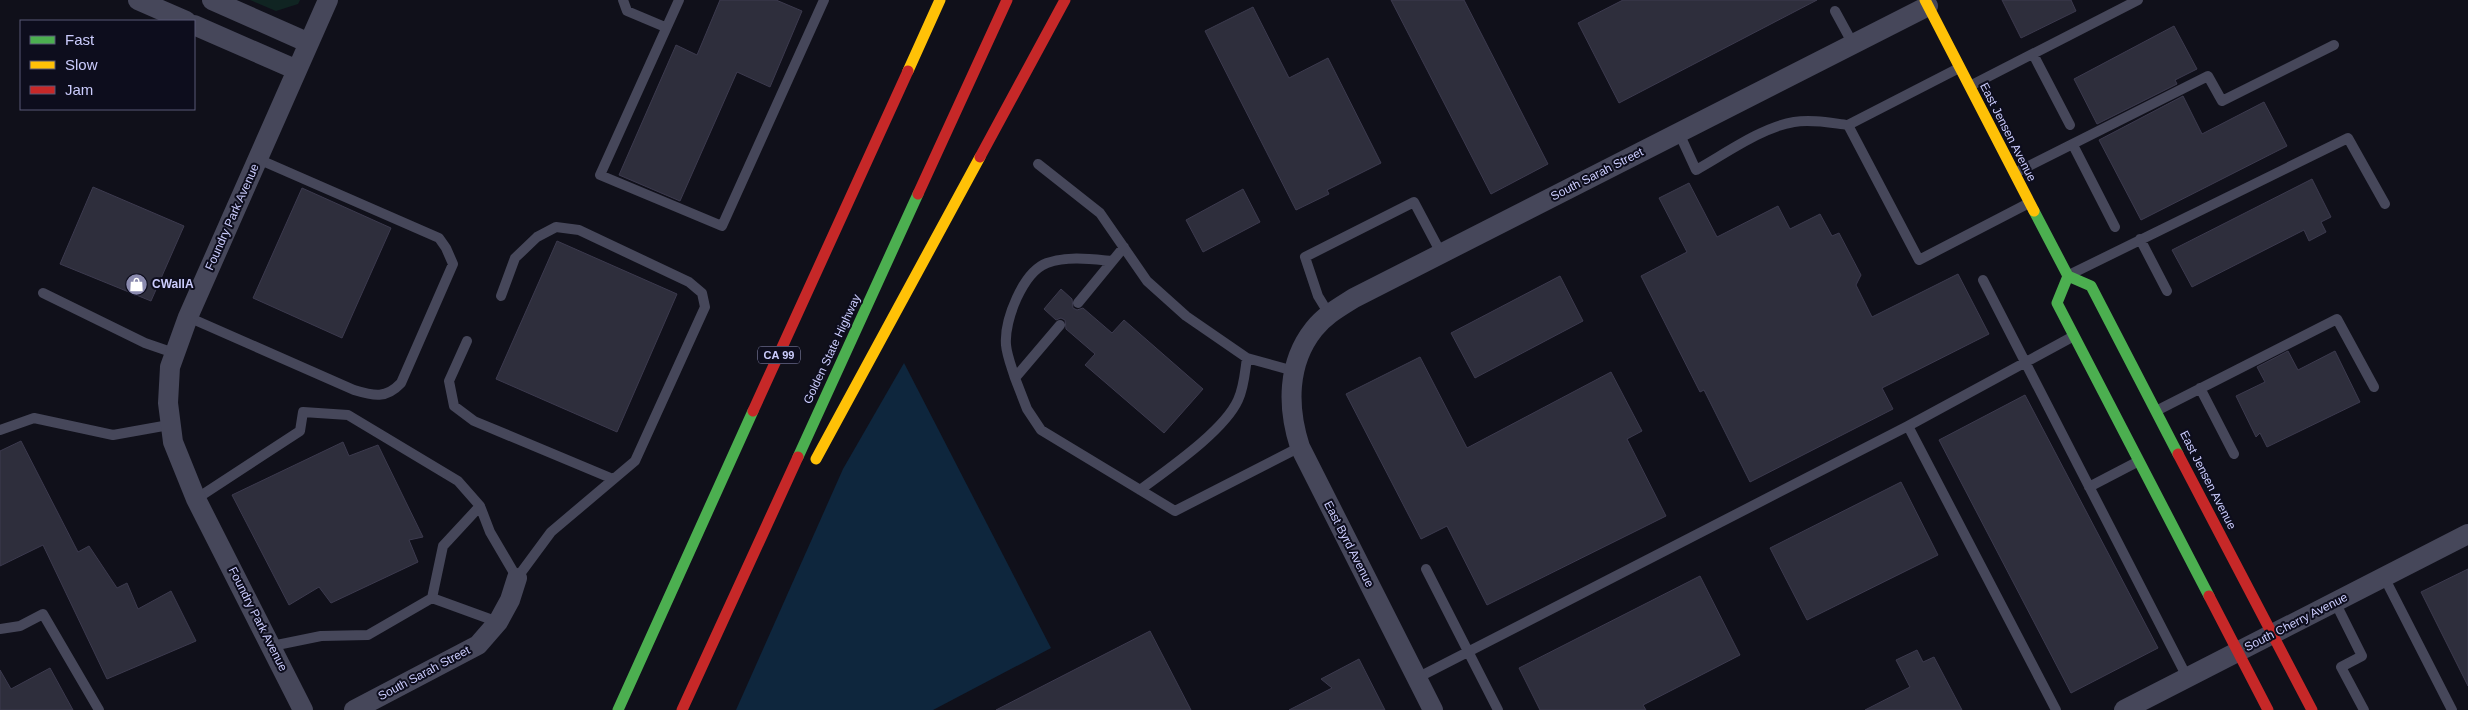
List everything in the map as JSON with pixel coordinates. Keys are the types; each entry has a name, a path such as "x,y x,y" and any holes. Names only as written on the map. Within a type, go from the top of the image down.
{"main road":[{"name":"CA 99","path":"618,710 940,0"},
{"name":"Golden State Highway","path":"682,710 1007,0"},
{"path":"808,472 1065,0"},
{"name":"East Jensen Avenue","path":"1926,3 2068,276 2092,286 2312,710"},
{"path":"2068,276 2057,303 2268,710"},
{"path":"699,674 780,525"}],"street":[{"path":"138,0 184,20"},
{"path":"212,0 309,43"},
{"name":"Foundry Park Avenue","path":"303,710 196,499 178,458 169,426 168,387 174,353 188,318 328,0"},
{"name":"South Sarah Street","path":"1294,371 1298,356 1315,328 1329,314 1354,298 1853,44 1926,3"},
{"path":"195,25 297,70"},
{"name":"East Byrd Avenue","path":"1294,371 1291,405 1293,426 1300,447 1433,710"},
{"name":"South Cherry Avenue","path":"2124,710 2468,534"},
{"name":"South Sarah Street","path":"354,710 478,645 498,622 510,600 517,578"}],"lane":[{"path":"623,0 627,11 665,27"},
{"path":"679,0 665,27 600,175 722,226 824,0"},
{"path":"1970,86 2138,0"},
{"path":"1835,11 1853,44"},
{"path":"2014,173 2208,76 2222,101 2334,45"},
{"path":"2033,54 2070,125"},
{"path":"1679,133 1696,170 1777,126 1812,121 1848,125 1960,67"},
{"path":"1848,125 1919,260 2030,202"},
{"path":"2068,276 2348,138 2385,204"},
{"path":"2072,145 2115,227"},
{"path":"188,318 354,390 377,397 392,392 401,383 453,264 446,248 439,238 258,159"},
{"path":"1038,164 1100,213 1147,281 1179,310 1247,358 1294,371"},
{"path":"1329,314 1318,296 1305,257 1414,202 1441,253"},
{"path":"196,499 300,432 303,412 348,415 458,481 480,506 490,532 517,578 550,532 635,461 704,307 702,292 689,282 579,230 556,227 536,237 515,258 501,296"},
{"path":"2140,239 2167,291"},
{"path":"1078,303 1124,246"},
{"path":"1112,261 1073,258 1046,264 1030,276 1017,297 1010,320 1006,345 1015,378 1027,410 1041,430 1175,511 1300,447"},
{"path":"1983,280 2187,677"},
{"path":"43,293 145,343 174,353"},
{"path":"2157,410 2337,319 2374,387"},
{"path":"1015,378 1060,325"},
{"path":"1417,678 1908,426 2074,336"},
{"path":"467,341 449,381 454,406 474,421 613,479"},
{"path":"1140,490 1187,454 1225,419 1239,399 1247,358"},
{"path":"2200,388 2234,454"},
{"path":"0,430 34,418 113,435 169,426"},
{"path":"1908,426 2056,710"},
{"path":"2089,487 2139,461"},
{"path":"272,646 321,636 368,635 432,598 444,546 480,506"},
{"path":"1426,569 1498,710"},
{"path":"2384,577 2452,710"},
{"path":"432,598 498,622"},
{"path":"2335,602 2362,656 2341,667 2364,710"},
{"path":"0,629 20,626 43,614 99,710"}],"green space":[{"path":"250,0 300,0 298,4 276,11"}],"water":[{"path":"904,363 1051,648 933,710 736,710 843,469"}],"building":[{"path":"720,0 776,0 802,11 770,87 737,72 680,201 619,175 676,45 697,55"},
{"path":"1391,0 1464,0 1548,164 1491,194"},
{"path":"1623,0 1817,0 1619,103 1578,23"},
{"path":"2002,0 2071,0 2076,11 2021,38"},
{"path":"1253,7 1289,78 1328,58 1381,163 1327,190 1329,194 1296,210 1205,31"},
{"path":"2174,26 2197,69 2175,80 2177,84 2097,124 2074,79"},
{"path":"2183,96 2202,134 2264,102 2287,146 2141,220 2099,140"},
{"path":"2312,179 2331,217 2321,222 2326,232 2309,241 2304,230 2192,287 2172,250"},
{"path":"1689,183 1717,237 1778,206 1790,229 1820,214 1832,236 1839,233 1861,275 1856,285 1872,317 1958,274 1989,334 1882,388 1893,409 1750,482 1704,390 1700,392 1641,276 1687,252 1659,198"},
{"path":"93,187 184,226 151,301 60,264"},
{"path":"302,188 391,228 342,338 253,298"},
{"path":"1243,189 1260,222 1203,252 1186,220"},
{"path":"557,241 677,294 617,432 496,379"},
{"path":"1560,276 1583,321 1475,378 1451,333"},
{"path":"1061,289 1072,299 1073,308 1077,310 1083,308 1112,333 1124,320 1203,389 1164,433 1085,365 1095,354 1066,329 1065,320 1061,318 1056,320 1044,309"},
{"path":"2288,351 2298,370 2335,351 2360,402 2267,447 2260,433 2256,437 2236,396 2265,382 2257,367"},
{"path":"1420,357 1467,448 1611,372 1642,431 1627,439 1666,516 1487,605 1447,526 1421,539 1346,394"},
{"path":"2025,395 2158,648 2071,693 1939,440"},
{"path":"21,441 78,552 89,546 117,588 127,583 138,609 171,591 196,641 107,679 43,545 0,566 0,451"},
{"path":"343,442 349,456 378,445 423,537 409,540 418,562 331,603 319,587 289,605 232,495"},
{"path":"1901,482 1938,555 1807,620 1770,548"},
{"path":"2468,569 2468,686 2421,592"},
{"path":"1700,576 1740,655 1643,705 1646,710 1540,710 1519,668"},
{"path":"1150,631 1191,710 996,710"},
{"path":"1917,650 1923,662 1934,657 1962,710 1865,710 1910,687 1896,660"},
{"path":"1359,659 1385,710 1289,710 1332,688 1321,679"},
{"path":"50,668 73,710 0,710 0,670 11,689"}],"traffic: fast":[{"path":"798,457 918,194"},
{"path":"2034,211 2068,276 2091,286 2178,454"},
{"path":"2068,276 2057,303 2209,596"},
{"path":"618,710 753,411"}],"traffic: slow":[{"path":"908,71 940,0"},
{"path":"1925,0 2034,211"},
{"path":"816,459 980,157"}],"traffic: jam":[{"path":"918,194 1007,0"},
{"path":"980,157 1065,0"},
{"path":"753,411 908,71"},
{"path":"2178,454 2312,710"},
{"path":"682,710 798,457"},
{"path":"2209,596 2268,710"}],"place":[{"name":"CWallA","path":"136,284"}]}
